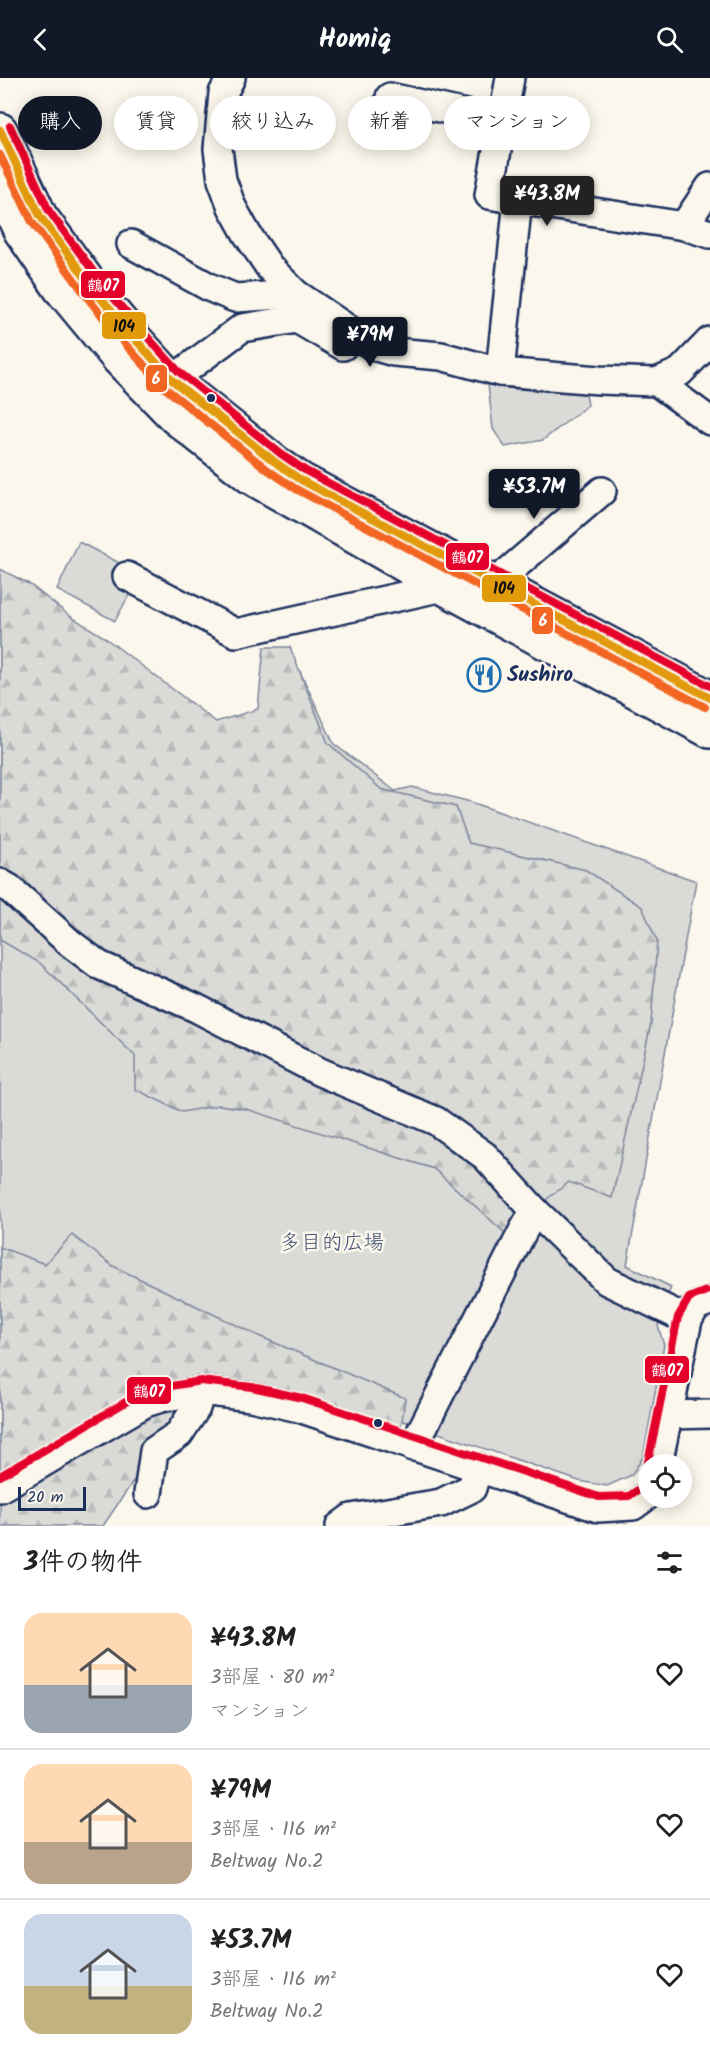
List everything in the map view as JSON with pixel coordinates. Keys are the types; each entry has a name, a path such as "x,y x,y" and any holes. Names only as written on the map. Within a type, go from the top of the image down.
{"main road":[{"path":"0,130 40,216 98,295 172,380 301,480 710,699"},
{"path":"0,186 20,230 60,288 118,358 175,417 251,477 442,587 710,731"}],"street":[{"path":"231,78 224,93 218,149 222,180 232,207 270,267 296,294 373,346 394,352 441,356 500,372 657,382 680,372 710,341"},
{"path":"507,96 510,78"},
{"path":"497,150 489,195 684,226 710,234"},
{"path":"684,226 710,187"},
{"path":"500,372 518,200"},
{"path":"130,244 211,288 235,298 296,294"},
{"path":"172,380 242,328 297,319 363,358 394,352"},
{"path":"657,382 710,421"},
{"path":"495,583 602,491"},
{"path":"127,576 236,633 442,587"},
{"path":"0,883 9,888 70,943 99,965 196,1008 320,1072 436,1121 485,1156 535,1211 607,1281 688,1320"},
{"path":"413,1447 535,1211"},
{"path":"660,1454 688,1320 696,1306 710,1301"},
{"path":"148,1494 154,1452 179,1434 196,1408 201,1391"},
{"path":"0,1488 145,1403 201,1391 251,1397 300,1408 598,1508 641,1509"},
{"path":"669,1415 710,1414"},
{"path":"340,1526 351,1518 441,1503 472,1488 478,1467"}],"green space":[{"path":"488,385 585,389 588,405 543,440 505,447 493,429"},
{"path":"79,542 127,567 129,595 115,621 57,590"},
{"path":"0,569 29,584 70,616 104,637 216,722 258,709 264,647 290,647 328,743 381,789 456,807 469,843 586,870 642,907 657,941 651,1024 612,1198 569,1182 504,1232 434,1169 246,1109 219,1105 182,1112 135,1089 135,1056 40,963 0,940"},
{"name":"多目的広場","path":"0,591 212,741 259,728 295,661 334,744 395,791 412,787 471,802 696,881 627,1265 671,1287 658,1326 664,1345 644,1454 638,1454 638,1465 632,1475 607,1486 579,1481 336,1398 264,1377 0,1464"},
{"path":"72,1235 113,1266 261,1337 405,1398 401,1428 204,1384 168,1430 103,1526 0,1526 0,1247 45,1264"}],"transit line":[{"name":"鶴07","path":"10,126 49,211 106,289 179,372 281,454 306,471 710,686"},
{"name":"104","path":"0,130 40,216 98,295 172,380 301,480 710,698"},
{"name":"6","path":"0,155 32,222 90,301 126,345 165,388 268,470 296,489 705,707"},
{"name":"鶴07","path":"650,1454 678,1317 689,1298 706,1291"},
{"name":"鶴07","path":"0,1476 141,1393 201,1381 252,1387 302,1398 599,1497 629,1496 638,1490"}],"place":[{"name":"Sushiro","path":"484,675"}]}
